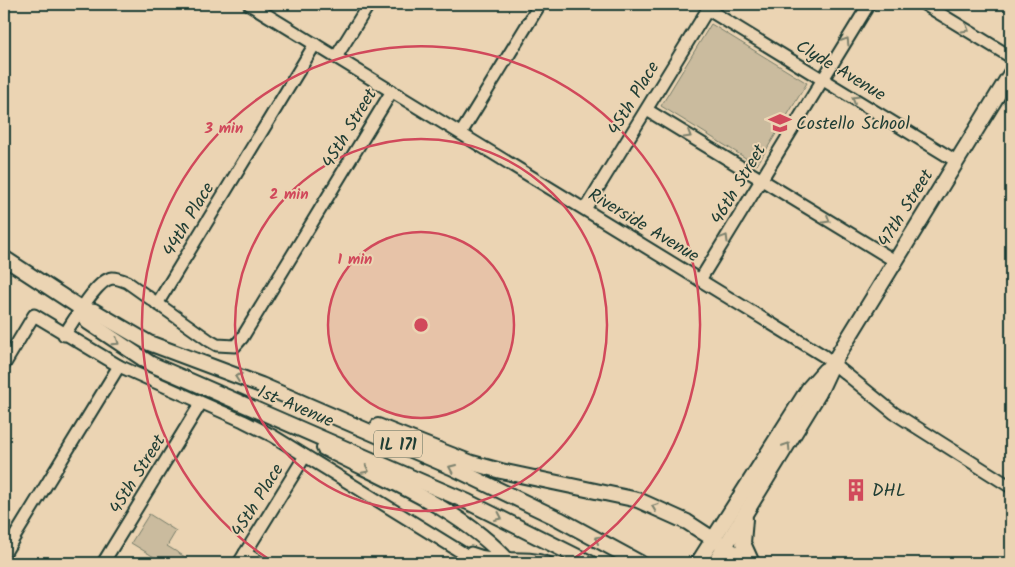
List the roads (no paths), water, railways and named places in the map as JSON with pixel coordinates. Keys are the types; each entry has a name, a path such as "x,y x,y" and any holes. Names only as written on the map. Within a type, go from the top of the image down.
{"main road":[{"name":"47th Street","path":"716,563 820,393 832,363 1011,73"},
{"name":"1st Avenue","path":"4,258 82,309 94,311 149,343 261,385 483,482 560,519 640,563"},
{"name":"1st Avenue","path":"82,309 88,322 151,364 468,502 590,563"},
{"name":"47th Street","path":"698,563 809,388 832,363"},
{"path":"261,385 501,471 638,500 687,522 752,563"},
{"path":"230,398 452,514 479,534 508,561"},
{"path":"687,522 706,523 724,513 754,474"},
{"path":"751,503 742,533 746,552 752,563"}],"street":[{"name":"Riverside Avenue","path":"250,4 832,363 894,413 1011,487"},
{"path":"336,57 368,4"},
{"path":"461,133 540,4"},
{"name":"46th Street","path":"700,280 869,4"},
{"path":"924,4 1011,57"},
{"name":"Clyde Avenue","path":"709,6 822,79 956,161"},
{"name":"45th Place","path":"585,209 709,6"},
{"name":"44th Place","path":"157,304 315,44"},
{"name":"45th Street","path":"157,304 210,341 226,347 235,346 258,312 392,91"},
{"path":"647,110 895,261"},
{"path":"64,335 97,287 111,278 127,282 157,304"},
{"path":"4,365 34,315 64,335 119,366 243,420 479,563"},
{"path":"4,554 119,366"},
{"name":"45th Street","path":"103,563 201,403"},
{"name":"45th Place","path":"242,558 305,456"},
{"path":"438,537 478,556 508,561 525,558 548,563"},
{"path":"242,558 261,563"}],"place":[{"name":"Costello School","path":"780,123"},
{"name":"DHL","path":"856,490"}]}
